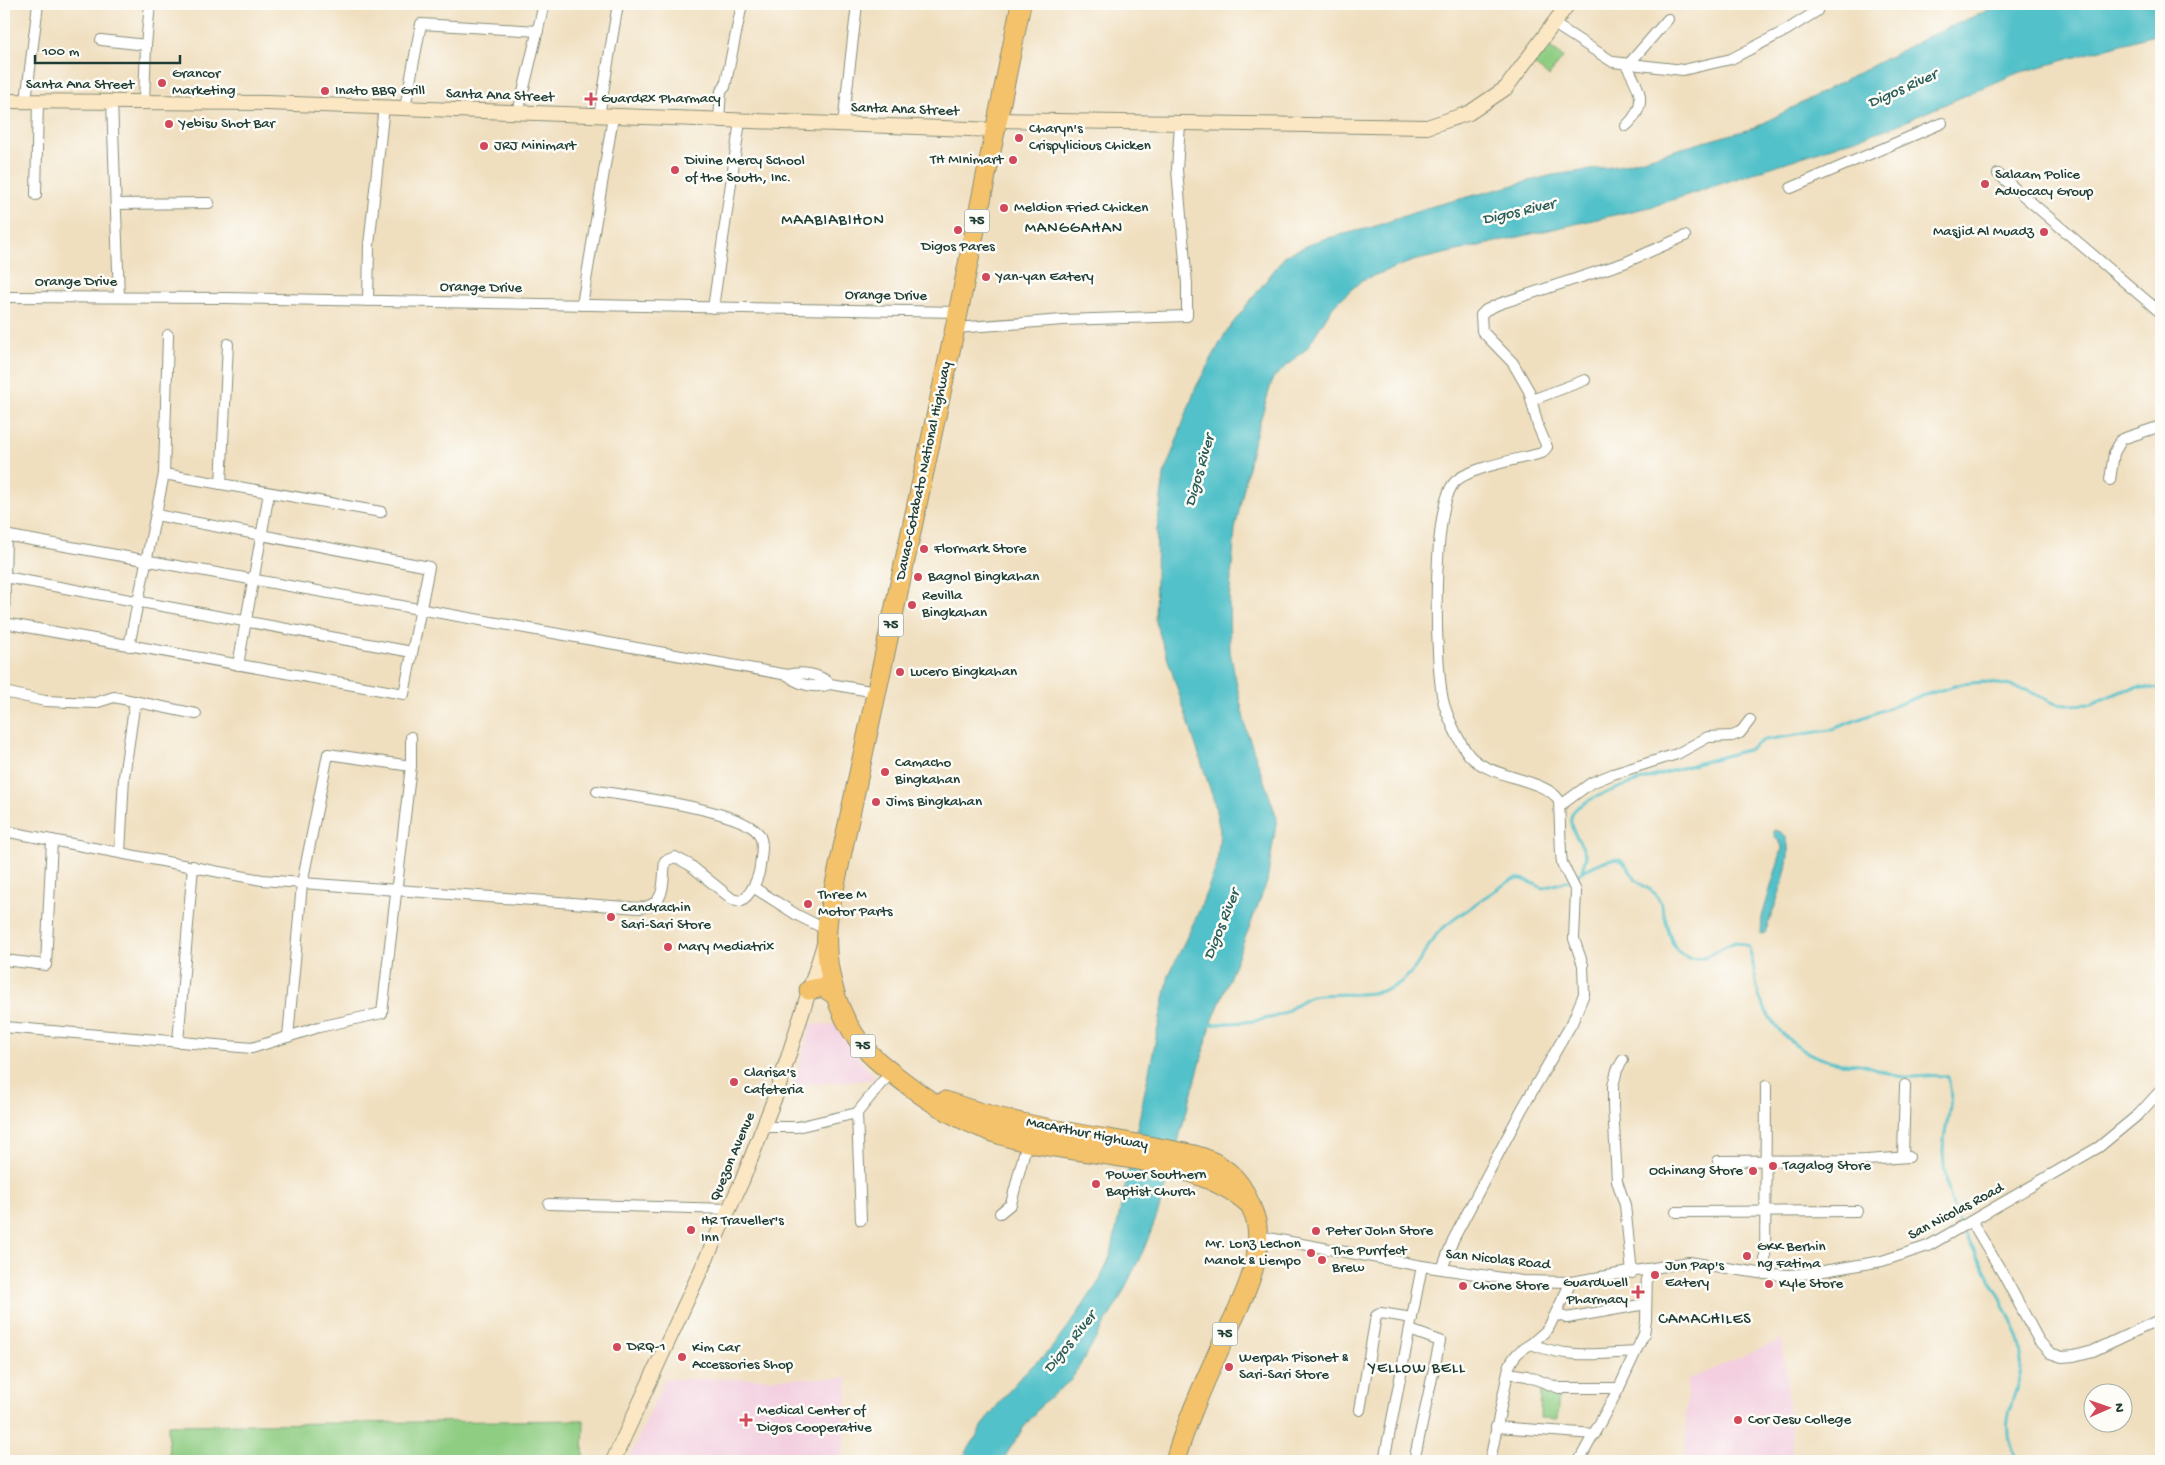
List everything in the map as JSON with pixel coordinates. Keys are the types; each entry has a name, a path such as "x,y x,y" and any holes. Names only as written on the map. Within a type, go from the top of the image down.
{"highway":[{"name":"Davao-Cotabato National Highway","path":"826,934 1021,4"},
{"name":"MacArthur Highway","path":"826,934 827,959 835,995 858,1040 870,1054 899,1079 964,1108 1029,1133 1178,1160 1206,1158 1228,1171 1239,1182 1254,1214 1258,1236 1254,1265 1249,1281 1194,1407 1175,1461"},
{"path":"809,990 823,987 835,995"}],"main road":[{"name":"Santa Ana Street","path":"4,101 384,106 518,113 842,124 1180,124 1427,127 1469,113 1506,88 1568,4"},
{"name":"Quezon Avenue","path":"613,1461 729,1209 764,1127 826,934"}],"street":[{"path":"36,195 32,101 38,4"},
{"path":"144,102 150,4"},
{"path":"518,113 544,4"},
{"path":"582,305 618,4"},
{"path":"719,120 721,91 725,86 742,4"},
{"path":"842,124 857,4"},
{"path":"1554,24 1612,62 1627,66 1683,70 1731,59 1785,31 1817,11"},
{"path":"1627,66 1668,19"},
{"path":"404,108 421,24 538,31"},
{"path":"101,40 146,45"},
{"path":"1626,126 1640,110 1641,100 1638,87 1627,66"},
{"path":"112,102 119,297"},
{"path":"368,301 369,245 384,106"},
{"path":"713,308 740,121"},
{"path":"1791,188 1942,123"},
{"name":"Orange Drive","path":"4,297 119,297 713,308 956,320 1063,320 1187,316 1187,284 1177,170 1180,124"},
{"path":"1998,174 2161,313"},
{"path":"116,204 209,203"},
{"path":"1442,1269 1453,1240 1522,1109 1572,1023 1584,994 1583,965 1574,939 1576,890 1562,863 1559,800 1552,792 1489,769 1469,755 1448,714 1441,685 1438,557 1448,490 1455,482 1470,472 1546,450 1547,443 1538,426 1532,400 1513,363 1482,331 1481,315 1486,310 1499,304 1624,263 1686,236"},
{"path":"129,646 164,474 168,335"},
{"path":"221,484 228,344"},
{"path":"1532,400 1586,380"},
{"path":"2110,480 2114,453 2122,439 2161,426"},
{"path":"164,474 381,512"},
{"path":"238,665 269,492"},
{"path":"156,515 429,567 420,610 404,694 4,623 5,535 147,559 420,610 788,675 794,681 822,687 830,684 876,692"},
{"path":"5,577 245,623 412,652"},
{"path":"4,692 45,701 95,703 114,697 196,714"},
{"path":"120,853 124,777 135,701"},
{"path":"1560,805 1591,783 1613,774 1678,754 1708,737 1732,736 1740,733 1750,720"},
{"path":"4,1027 252,1048 319,1027 382,1013 411,766 411,737"},
{"path":"288,1037 302,884 328,754 411,766"},
{"path":"4,830 193,866 233,876 302,884 395,891 646,907 658,900 662,893 665,861 675,858 690,865 736,901 744,900 760,870 762,847 760,836 754,828 742,822 681,804 597,791"},
{"path":"4,960 46,965 52,840"},
{"path":"178,1042 193,866"},
{"path":"752,887 826,934"},
{"path":"1623,1060 1617,1070 1613,1086 1613,1106 1617,1181 1625,1205 1632,1273"},
{"path":"764,1127 797,1127 857,1113 882,1082 899,1079"},
{"path":"1718,1161 1867,1160 1906,1157 1905,1085"},
{"path":"1765,1274 1766,1086"},
{"name":"San Nicolas Road","path":"1258,1236 1422,1266 1522,1281 1571,1282 1632,1273 1676,1263 1700,1262 1765,1274 1789,1275 1882,1261 1916,1252 1972,1222 2099,1147 2139,1114 2161,1090"},
{"path":"857,1113 861,1220"},
{"path":"1000,1213 1011,1204 1029,1133"},
{"path":"548,1204 729,1209"},
{"path":"1676,1212 1857,1211"},
{"path":"1972,1222 2003,1274 2039,1341 2050,1353 2074,1356 2094,1351 2161,1319"},
{"path":"1384,1461 1422,1266"},
{"path":"1579,1461 1619,1388 1646,1328 1647,1269"},
{"path":"1502,1461 1490,1461 1508,1372 1513,1358 1548,1329 1571,1282"},
{"path":"1556,1314 1567,1318 1646,1304"},
{"path":"1360,1410 1376,1316 1381,1313 1412,1318"},
{"path":"1410,1330 1440,1341 1414,1461"},
{"path":"1532,1344 1554,1353 1575,1355 1636,1352"},
{"path":"1508,1372 1527,1376 1559,1388 1619,1388"},
{"path":"1496,1427 1594,1434"}],"shaded area":[{"path":"811,1024 836,1025 850,1049 876,1079 793,1086"},
{"name":"Cor Jesu College","path":"1783,1339 1793,1461 1685,1461 1687,1380"},
{"name":"Medical Center of Digos Cooperative","path":"848,1378 843,1461 628,1461 665,1379"}],"green space":[{"path":"1547,45 1563,57 1549,76 1533,64"},
{"path":"1541,1389 1559,1390 1557,1419 1540,1418"},
{"path":"584,1420 583,1461 169,1461 168,1425"}],"water":[{"name":"Digos River","path":"2002,4 2161,4 2161,33 2015,74 1892,127 1654,206 1413,261 1362,280 1333,306 1307,348 1273,378 1253,444 1235,530 1229,603 1230,652 1246,729 1277,818 1267,882 1211,1025 1157,1216 1144,1249 1119,1300 1071,1380 1043,1403 1024,1427 1002,1461 961,1461 988,1417 1022,1375 1050,1350 1074,1319 1100,1280 1111,1254 1169,975 1199,911 1217,865 1220,831 1214,801 1155,620 1157,530 1164,475 1196,387 1226,332 1286,255 1320,240 1373,227 1433,206 1553,175 1618,166 1754,128 1929,36"},
{"path":"1774,830 1784,835 1788,845 1788,859 1774,909 1765,933 1761,934 1762,917 1782,849 1781,844 1774,835"}],"waterway":[{"path":"1576,877 1582,871 1586,856 1573,830 1571,820 1572,814 1581,805 1624,786 1747,750 1764,740 1830,730 1918,697 1962,684 1983,682 2006,685 2026,690 2056,704 2066,705 2091,704 2125,690 2140,687 2161,689"},
{"path":"1583,871 1598,863 1610,860 1616,859 1625,864 1636,880 1657,896 1671,940 1681,954 1689,958 1695,959 1707,956 1736,942 1748,946 1751,953 1758,994 1767,1013 1782,1033 1800,1048 1822,1059 1838,1063 1861,1064 1889,1074 1911,1077 1937,1075 1947,1077 1951,1095 1943,1152 1948,1188 1959,1223"},
{"path":"1209,1025 1255,1021 1273,1017 1286,1012 1304,999 1312,996 1367,994 1389,989 1405,979 1442,929 1510,881 1522,879 1543,888 1568,881"},
{"path":"1964,1233 2008,1313 2020,1345 2022,1357 2021,1371 2008,1419 2010,1445 2017,1461"}],"place":[{"name":"Grancor Marketing","path":"162,83"},
{"name":"Inato BBQ Grill","path":"325,91"},
{"name":"GuardRx Pharmacy","path":"591,99"},
{"name":"Yebisu Shot Bar","path":"169,124"},
{"name":"Charyn's Crispylicious Chicken","path":"1019,138"},
{"name":"JRJ Minimart","path":"484,146"},
{"name":"TH MInimart","path":"1013,160"},
{"name":"Divine Mercy School of the South, Inc.","path":"675,170"},
{"name":"Salaam Police Advocacy Group","path":"1985,184"},
{"name":"Meldion Fried Chicken","path":"1004,208"},
{"name":"Digos Pares","path":"958,230"},
{"name":"Masjid Al Muadz","path":"2044,232"},
{"name":"Yan-yan Eatery","path":"986,277"},
{"name":"Flormark Store","path":"924,549"},
{"name":"Bagnol Bingkahan","path":"918,577"},
{"name":"Revilla Bingkahan","path":"912,605"},
{"name":"Lucero Bingkahan","path":"900,672"},
{"name":"Camacho Bingkahan","path":"885,772"},
{"name":"Jims Bingkahan","path":"876,802"},
{"name":"Three M Motor Parts","path":"808,904"},
{"name":"Candrachin Sari-Sari Store","path":"611,917"},
{"name":"Mary Mediatrix","path":"668,947"},
{"name":"Clarisa's Cafeteria","path":"734,1082"},
{"name":"Tagalog Store","path":"1773,1166"},
{"name":"Ochinang Store","path":"1753,1171"},
{"name":"Power Southern Baptist Church","path":"1096,1184"},
{"name":"HR Traveller's Inn","path":"691,1230"},
{"name":"Peter John Store","path":"1316,1231"},
{"name":"Mr. Lonz Lechon Manok & Liempo","path":"1311,1253"},
{"name":"GKK Berhin ng Fatima","path":"1747,1256"},
{"name":"The Purrfect Brew","path":"1322,1260"},
{"name":"Jun Pap's Eatery","path":"1655,1275"},
{"name":"Kyle Store","path":"1769,1284"},
{"name":"Chone Store","path":"1463,1286"},
{"name":"Guardwell Pharmacy","path":"1638,1292"},
{"name":"DRQ-1","path":"617,1347"},
{"name":"Kim Car Accessories Shop","path":"682,1357"},
{"name":"Werpah Pisonet & Sari-Sari Store","path":"1229,1367"},
{"name":"Medical Center of Digos Cooperative","path":"746,1420"},
{"name":"Cor Jesu College","path":"1738,1420"}],"district":[{"name":"MAABIABIHON","path":"833,221"},
{"name":"MANGGAHAN","path":"1074,229"},
{"name":"CAMACHILES","path":"1705,1320"},
{"name":"YELLOW BELL","path":"1417,1369"}]}
